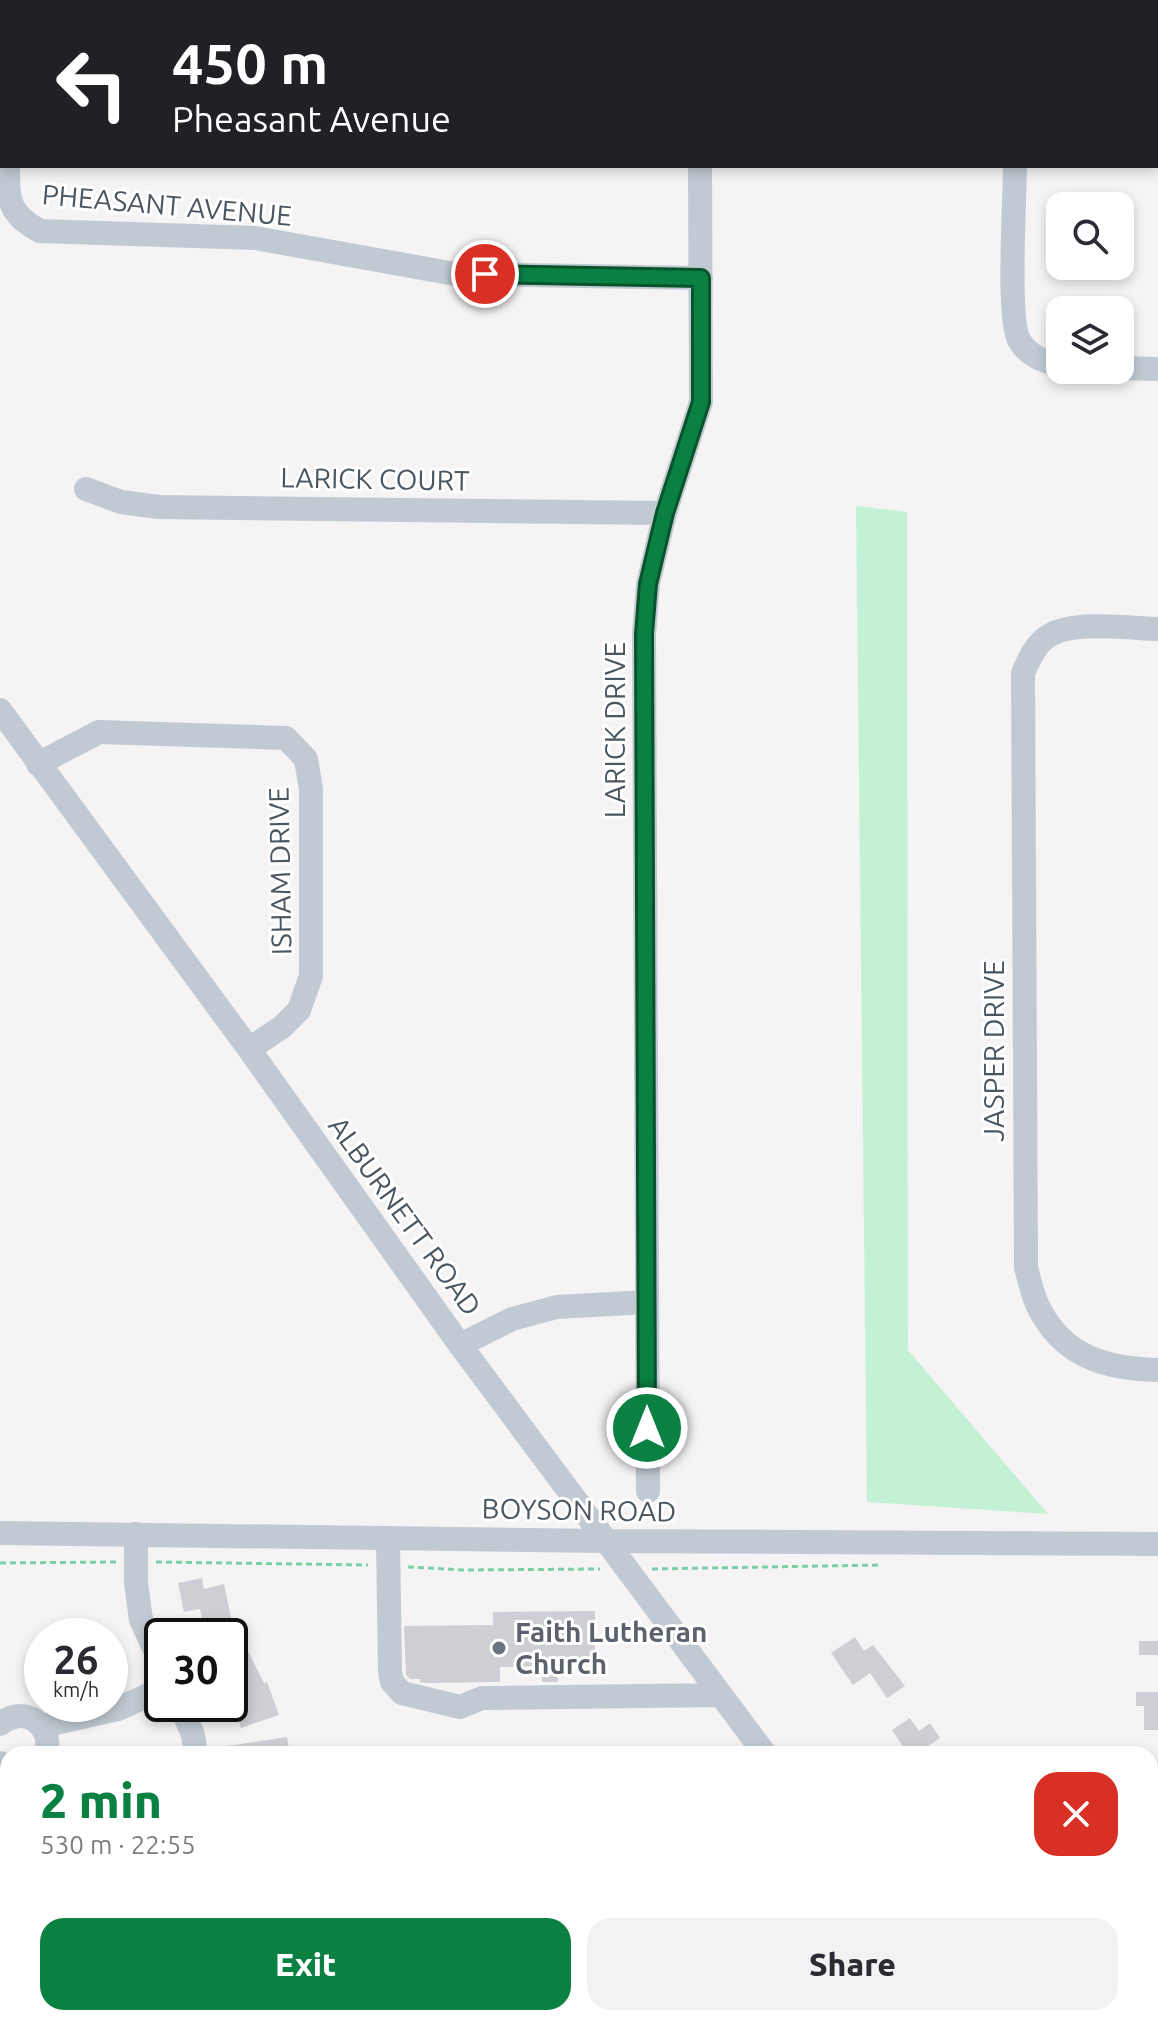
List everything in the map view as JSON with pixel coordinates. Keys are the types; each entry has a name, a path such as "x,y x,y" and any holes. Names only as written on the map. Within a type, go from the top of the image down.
{"street":[{"name":"PHEASANT AVENUE","path":"8,168 12,206 21,221 40,231 255,238 455,274 701,278"},
{"name":"LARICK DRIVE","path":"648,1491 644,634 648,584 665,513 701,402 700,168"},
{"path":"1015,168 1013,313 1018,339 1036,358 1046,361"},
{"path":"1134,368 1158,369"},
{"name":"LARICK COURT","path":"86,489 121,502 159,507 665,513"},
{"name":"JASPER DRIVE","path":"1158,629 1077,628 1052,634 1033,651 1023,673 1026,1267 1037,1304 1055,1332 1082,1355 1123,1369 1158,1370"},
{"name":"ALBURNETT ROAD","path":"0,710 249,1049 460,1345 759,1746"},
{"name":"ISHAM DRIVE","path":"38,764 99,732 286,738 306,759 311,789 311,976 299,1010 282,1027 249,1049"},
{"path":"460,1345 512,1319 557,1307 647,1302"},
{"name":"BOYSON ROAD","path":"0,1533 1158,1544"},
{"path":"136,1534 136,1583 144,1626"},
{"path":"388,1538 390,1672 392,1682 402,1693 460,1707 482,1698 721,1695"},
{"path":"42,1726 118,1709 144,1697"},
{"path":"0,1724 16,1715 26,1716 42,1726 47,1746"},
{"path":"188,1722 195,1746"}],"path":[{"path":"0,1563 124,1562"},
{"path":"674,1569 884,1565"}],"green space":[{"path":"856,506 907,512 908,1350 1048,1514 867,1502"}],"building":[{"path":"202,1578 204,1589 224,1584 231,1618 202,1618 200,1609 184,1612 178,1583"},
{"name":"Faith Lutheran Church","path":"595,1611 595,1664 557,1665 558,1682 542,1682 542,1666 500,1667 500,1682 425,1683 406,1675 404,1626 493,1625 493,1612"},
{"path":"855,1637 864,1651 873,1645 905,1686 887,1698 870,1673 853,1685 831,1653"},
{"path":"1139,1641 1158,1641 1158,1655 1139,1655"},
{"path":"248,1651 264,1683 267,1682 279,1715 241,1728 239,1722 248,1722"},
{"path":"1136,1692 1158,1692 1158,1730 1144,1730 1144,1706 1136,1706"},
{"path":"910,1718 919,1731 930,1723 940,1738 928,1746 903,1746 892,1730"},
{"path":"287,1737 289,1746 227,1746"}],"place":[{"name":"Faith Lutheran Church","path":"499,1648"}],"route":[{"path":"485,274 701,278 701,402 665,513 648,584 644,634 647,1428"}]}
